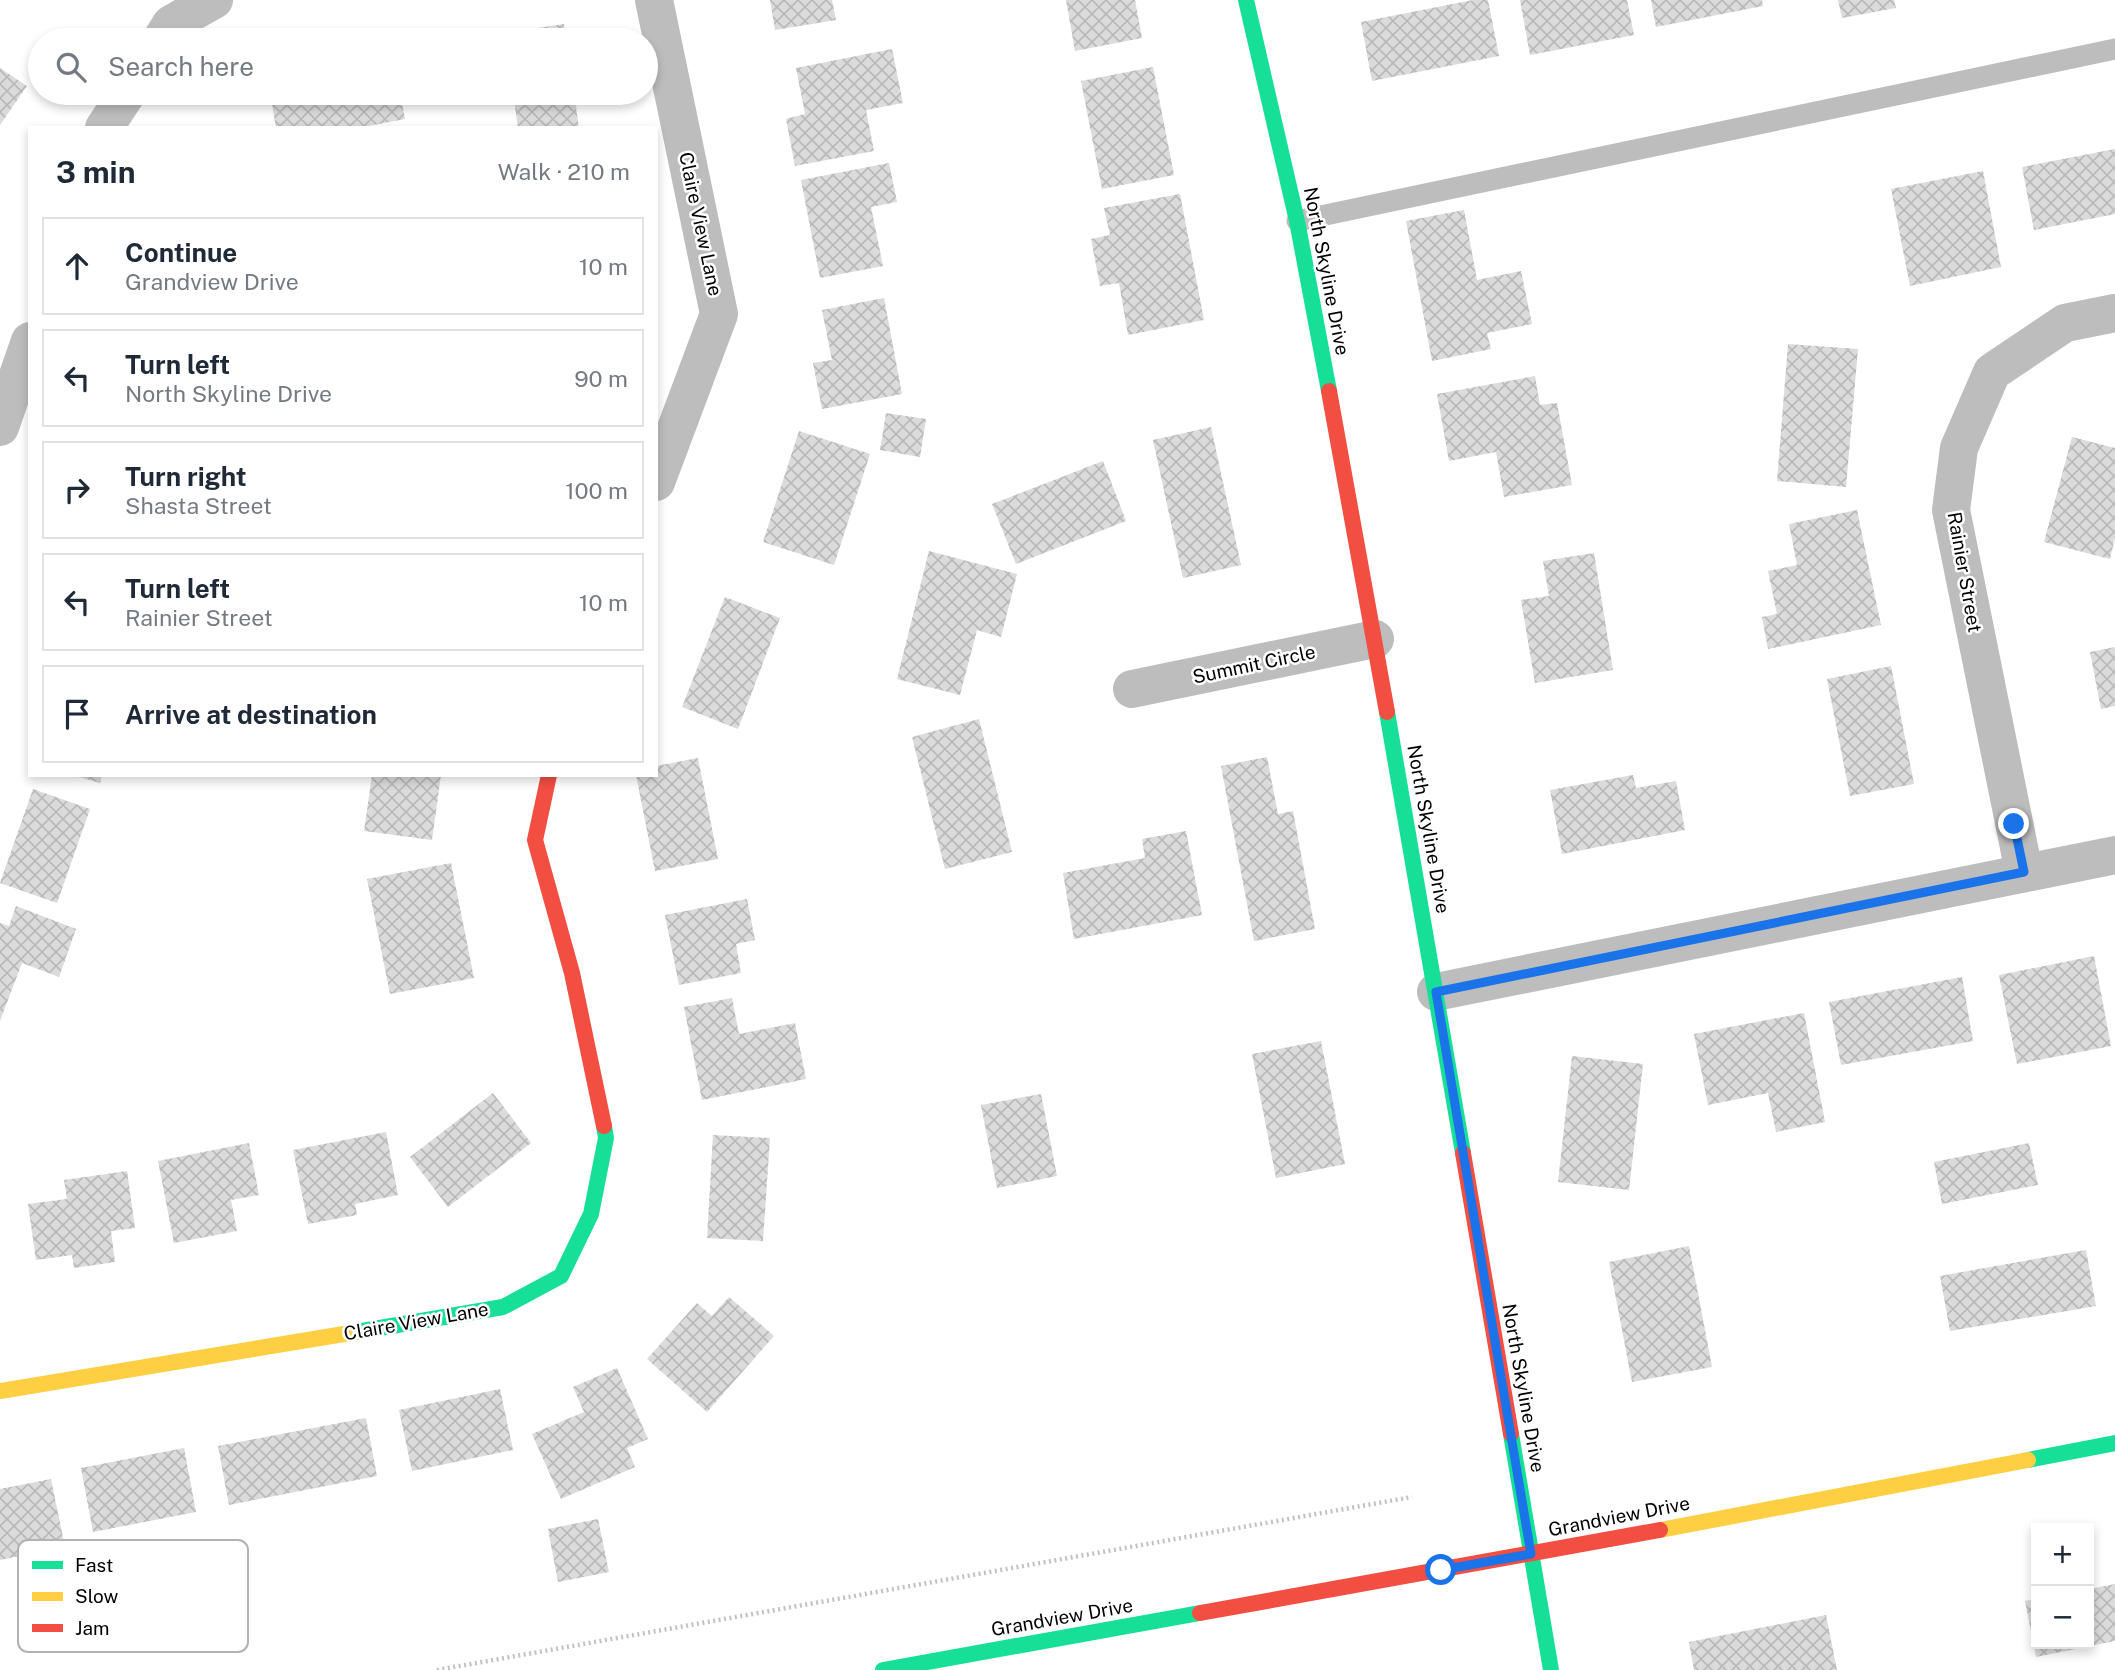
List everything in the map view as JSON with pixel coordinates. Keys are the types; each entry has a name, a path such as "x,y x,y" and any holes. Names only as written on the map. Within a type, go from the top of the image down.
{"main road":[{"name":"North Skyline Drive","path":"1246,0 1297,221 1375,639 1551,1670"},
{"name":"Claire View Lane","path":"0,1391 503,1307 561,1276 591,1214 606,1138 572,973 535,840 549,777"},
{"name":"Grandview Drive","path":"883,1670 1531,1554 2115,1443"}],"street":[{"path":"168,28 214,0"},
{"name":"Claire View Lane","path":"654,0 719,314 658,477"},
{"path":"105,126 119,105"},
{"name":"Rainier Street","path":"2024,872 1951,510 1959,448 1992,372 2065,323 2115,313"},
{"path":"0,427 28,347"},
{"name":"Summit Circle","path":"1132,689 1375,639"},
{"path":"1436,992 2115,855"}],"lane":[{"path":"1297,221 2115,49"}],"path":[{"path":"437,1670 1412,1497"}],"building":[{"path":"770,0 832,0 836,20 775,30"},
{"path":"1066,0 1135,0 1142,38 1075,51"},
{"path":"1473,0 1488,0 1499,56 1372,81 1361,22"},
{"path":"1520,0 1627,0 1634,35 1530,55"},
{"path":"1651,0 1762,0 1763,6 1656,27"},
{"path":"1838,0 1894,0 1896,8 1842,18"},
{"path":"564,24 564,28 537,28"},
{"path":"892,49 903,103 866,110 874,151 795,166 786,119 805,114 796,68"},
{"path":"1153,67 1174,175 1102,189 1081,81"},
{"path":"0,68 27,86 0,125"},
{"path":"272,105 402,105 405,119 368,126 276,126"},
{"path":"515,105 576,105 579,126 518,126"},
{"path":"2115,149 2115,214 2034,230 2022,167"},
{"path":"889,163 897,202 871,207 883,266 820,278 801,180"},
{"path":"1983,171 2001,267 1910,286 1891,189"},
{"path":"1180,194 1204,320 1128,335 1119,283 1100,286 1091,239 1110,235 1104,208"},
{"path":"1464,210 1477,280 1521,271 1532,324 1487,333 1491,349 1432,361 1406,221"},
{"path":"884,298 902,394 822,409 813,363 832,360 822,310"},
{"path":"1788,344 1858,349 1846,487 1777,481"},
{"path":"1535,376 1540,405 1557,403 1572,485 1504,497 1496,452 1449,461 1437,394"},
{"path":"886,413 926,419 920,457 880,450"},
{"path":"1211,427 1241,565 1183,578 1153,440"},
{"path":"799,431 870,454 834,565 763,542"},
{"path":"2072,437 2115,448 2115,538 2110,559 2044,542"},
{"path":"1103,461 1126,521 1016,564 992,504"},
{"path":"1857,510 1881,625 1768,649 1762,617 1777,614 1768,571 1797,565 1789,524"},
{"path":"929,551 1017,574 1001,637 977,630 960,695 897,679"},
{"path":"1594,553 1613,670 1535,683 1521,600 1549,596 1543,561"},
{"path":"725,597 780,618 738,729 682,707"},
{"path":"2115,647 2115,706 2101,709 2090,652"},
{"path":"1891,666 1914,784 1850,796 1827,679"},
{"path":"979,719 1012,852 945,869 912,737"},
{"path":"1267,757 1278,814 1293,811 1315,929 1254,941 1221,766"},
{"path":"698,758 718,859 655,871 636,777 658,777 658,766"},
{"path":"1633,775 1636,788 1676,781 1685,830 1562,854 1550,790"},
{"path":"79,777 102,777 100,783"},
{"path":"372,777 441,777 432,840 364,831"},
{"path":"33,789 90,809 57,903 0,883"},
{"path":"1186,831 1202,915 1074,939 1063,873 1145,858 1142,839"},
{"path":"451,863 474,978 390,994 367,879"},
{"path":"747,899 755,940 736,944 741,973 679,985 665,915"},
{"path":"16,906 76,929 59,977 22,963 0,1021 0,923 9,926"},
{"path":"2094,956 2111,1046 2017,1064 1999,975"},
{"path":"1962,977 1973,1041 1841,1065 1829,1002"},
{"path":"732,998 739,1034 795,1023 806,1079 702,1100 684,1007"},
{"path":"1804,1013 1825,1122 1776,1132 1768,1093 1708,1105 1694,1034"},
{"path":"1321,1041 1345,1164 1276,1178 1252,1054"},
{"path":"1572,1056 1643,1064 1629,1190 1558,1182"},
{"path":"493,1093 531,1143 448,1207 410,1157"},
{"path":"1041,1094 1057,1176 997,1188 981,1105"},
{"path":"386,1132 398,1195 355,1204 357,1215 308,1224 293,1150"},
{"path":"713,1135 770,1138 763,1241 707,1238"},
{"path":"249,1143 259,1195 231,1200 237,1231 174,1243 158,1161"},
{"path":"2029,1143 2038,1185 1942,1204 1934,1162"},
{"path":"127,1171 135,1228 111,1231 115,1262 74,1268 72,1255 36,1260 28,1204 67,1199 64,1180"},
{"path":"1689,1246 1712,1367 1632,1382 1609,1262"},
{"path":"2086,1250 2096,1306 1950,1331 1940,1276"},
{"path":"729,1297 774,1336 707,1412 647,1359 697,1303 712,1316"},
{"path":"617,1368 648,1439 627,1448 635,1467 561,1499 532,1434 584,1412 573,1387"},
{"path":"500,1389 513,1450 412,1471 399,1410"},
{"path":"366,1418 377,1476 229,1505 218,1446"},
{"path":"184,1448 196,1512 93,1532 81,1468"},
{"path":"51,1479 64,1540 18,1540 18,1556 0,1560 0,1489"},
{"path":"598,1519 609,1572 558,1582 548,1529"},
{"path":"2115,1584 2115,1641 2094,1645 2094,1588"},
{"path":"2031,1600 2031,1632 2025,1601"},
{"path":"1826,1615 1837,1670 1694,1670 1689,1642"},
{"path":"2034,1649 2076,1649 2036,1657"}],"traffic: fast":[{"path":"1246,0 1297,221 1329,391"},
{"path":"1387,712 1463,1153"},
{"path":"356,1332 503,1307 561,1276 591,1214 606,1138 604,1126"},
{"path":"1511,1434 1551,1670"},
{"path":"2028,1460 2115,1443"},
{"path":"883,1670 1200,1613"}],"traffic: slow":[{"path":"0,1391 356,1332"},
{"path":"1660,1530 2028,1460"}],"traffic: jam":[{"path":"1329,391 1387,712"},
{"path":"549,777 535,840 572,973 604,1126"},
{"path":"1463,1153 1511,1434"},
{"path":"1200,1613 1660,1530"}],"route":[{"path":"1441,1570 1531,1554 1436,992 2024,872 2014,824"}]}
